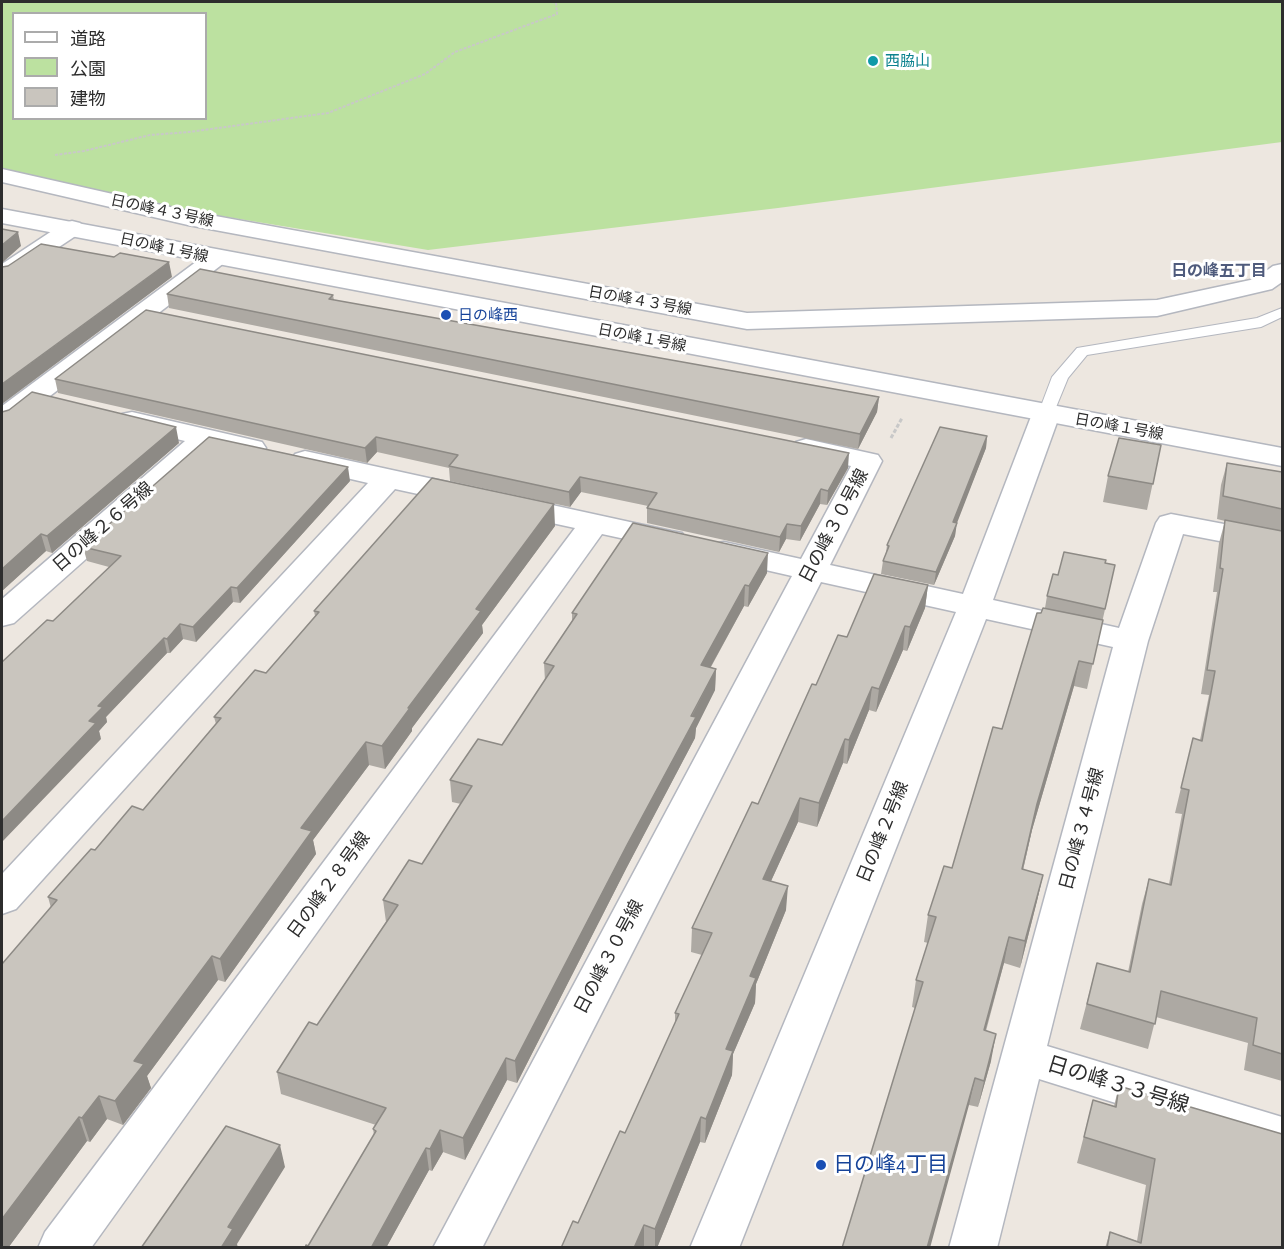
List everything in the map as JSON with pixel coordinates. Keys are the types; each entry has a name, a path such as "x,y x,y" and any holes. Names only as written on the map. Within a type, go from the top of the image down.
{"street":[{"name":"日の峰４３号線","path":"2,176 188,218 747,321 1157,308 1263,284 1282,271"},
{"name":"日の峰１号線","path":"2,216 1282,457"},
{"path":"2,274 72,228"},
{"path":"2,419 216,258"},
{"path":"144,313 179,320"},
{"path":"31,397 66,405"},
{"path":"101,413 205,438 1131,641"},
{"name":"日の峰２号線","path":"714,1248 975,605 1046,414"},
{"name":"日の峰２６号線","path":"2,616 205,438"},
{"name":"日の峰３０号線","path":"457,1248 868,461 775,441"},
{"path":"2,899 390,478"},
{"name":"日の峰２８号線","path":"62,1248 595,523"},
{"name":"日の峰３４号線","path":"973,1248 1131,641 1171,523 1282,544"},
{"name":"日の峰３３号線","path":"1023,1056 1282,1136"}],"lane":[{"path":"1046,414 1060,377 1082,351 1261,322 1282,312"}],"path":[{"path":"48,156 84,151 150,135 189,132 328,112 381,94 425,74 455,52 557,14 556,3 552,2"},
{"path":"868,461 882,456 906,410"}],"green space":[{"path":"2,2 1282,2 1282,142 778,208 428,250 2,180"}],"building":[{"path":"2,229 18,232 2,245"},
{"path":"41,244 114,257 120,253 169,262 2,384 2,267 8,266"},
{"path":"200,269 333,295 329,299 879,397 860,434 167,294"},
{"path":"146,310 849,453 828,491 821,489 801,526 787,524 780,537 647,508 657,493 580,477 569,492 449,466 458,455 376,437 365,448 55,379"},
{"path":"32,392 176,427 47,536 41,534 2,569 2,412 9,410"},
{"path":"940,427 987,436 953,522 957,523 936,572 883,561 889,546 887,545"},
{"path":"209,437 348,467 237,588 231,587 193,627 180,624 167,639 164,638 98,706 103,707 89,721 96,723 2,821 2,662 47,620 53,621 121,556 83,547"},
{"path":"1119,438 1161,445 1153,484 1108,476"},
{"path":"1227,463 1282,472 1282,509 1223,496"},
{"path":"432,478 554,504 476,609 481,611 382,746 366,742 301,828 312,831 220,959 212,956 134,1061 144,1064 115,1101 99,1096 82,1118 79,1117 2,1219 2,964 57,900 48,897 91,849 95,850 132,806 143,810 221,718 214,717 255,670 266,673 319,612 314,611"},
{"path":"1225,520 1282,531 1282,1054 1253,1045 1257,1018 1161,991 1155,1024 1087,1004 1097,963 1130,972 1149,879 1171,885 1189,790 1181,788 1193,738 1202,741 1215,671 1207,670 1223,569 1220,568"},
{"path":"633,523 768,553 749,586 745,585 701,665 716,669 691,716 696,717 515,1061 506,1058 463,1138 440,1130 430,1149 426,1148 371,1248 305,1248 376,1131 373,1129 386,1108 277,1072 309,1022 317,1025 398,905 383,900 409,860 422,864 472,786 450,780 478,739 502,745 554,666 544,663 577,614 572,613"},
{"path":"1064,552 1106,560 1105,563 1115,565 1105,609 1047,596 1053,574 1058,575"},
{"path":"874,574 928,585 910,627 905,626 879,689 872,687 849,740 845,739 819,803 800,798 763,879 788,886 750,976 756,978 726,1049 733,1051 706,1119 701,1117 655,1229 644,1225 634,1248 561,1248 573,1221 578,1223 620,1131 625,1133 679,1014 675,1013 712,933 692,928 752,802 758,804 812,684 816,685 838,635 847,637"},
{"path":"1043,608 1103,620 1093,664 1079,661 1037,804 1022,869 1043,875 1025,941 1009,937 984,1030 996,1034 984,1081 975,1078 927,1248 842,1248 923,982 916,980 936,917 928,915 944,866 952,868 993,727 1002,729 1037,613 1041,613"},
{"path":"1119,1086 1282,1134 1282,1248 1107,1248 1110,1232 1141,1243 1155,1159 1084,1137 1093,1100 1116,1107"},
{"path":"226,1126 280,1145 228,1227 233,1229 221,1248 141,1248"}],"place":[{"name":"西脇山","path":"873,61"},
{"name":"日の峰西","path":"446,315"},
{"name":"日の峰4丁目","path":"821,1165"}],"district":[{"name":"日の峰五丁目","path":"1219,271"}]}
